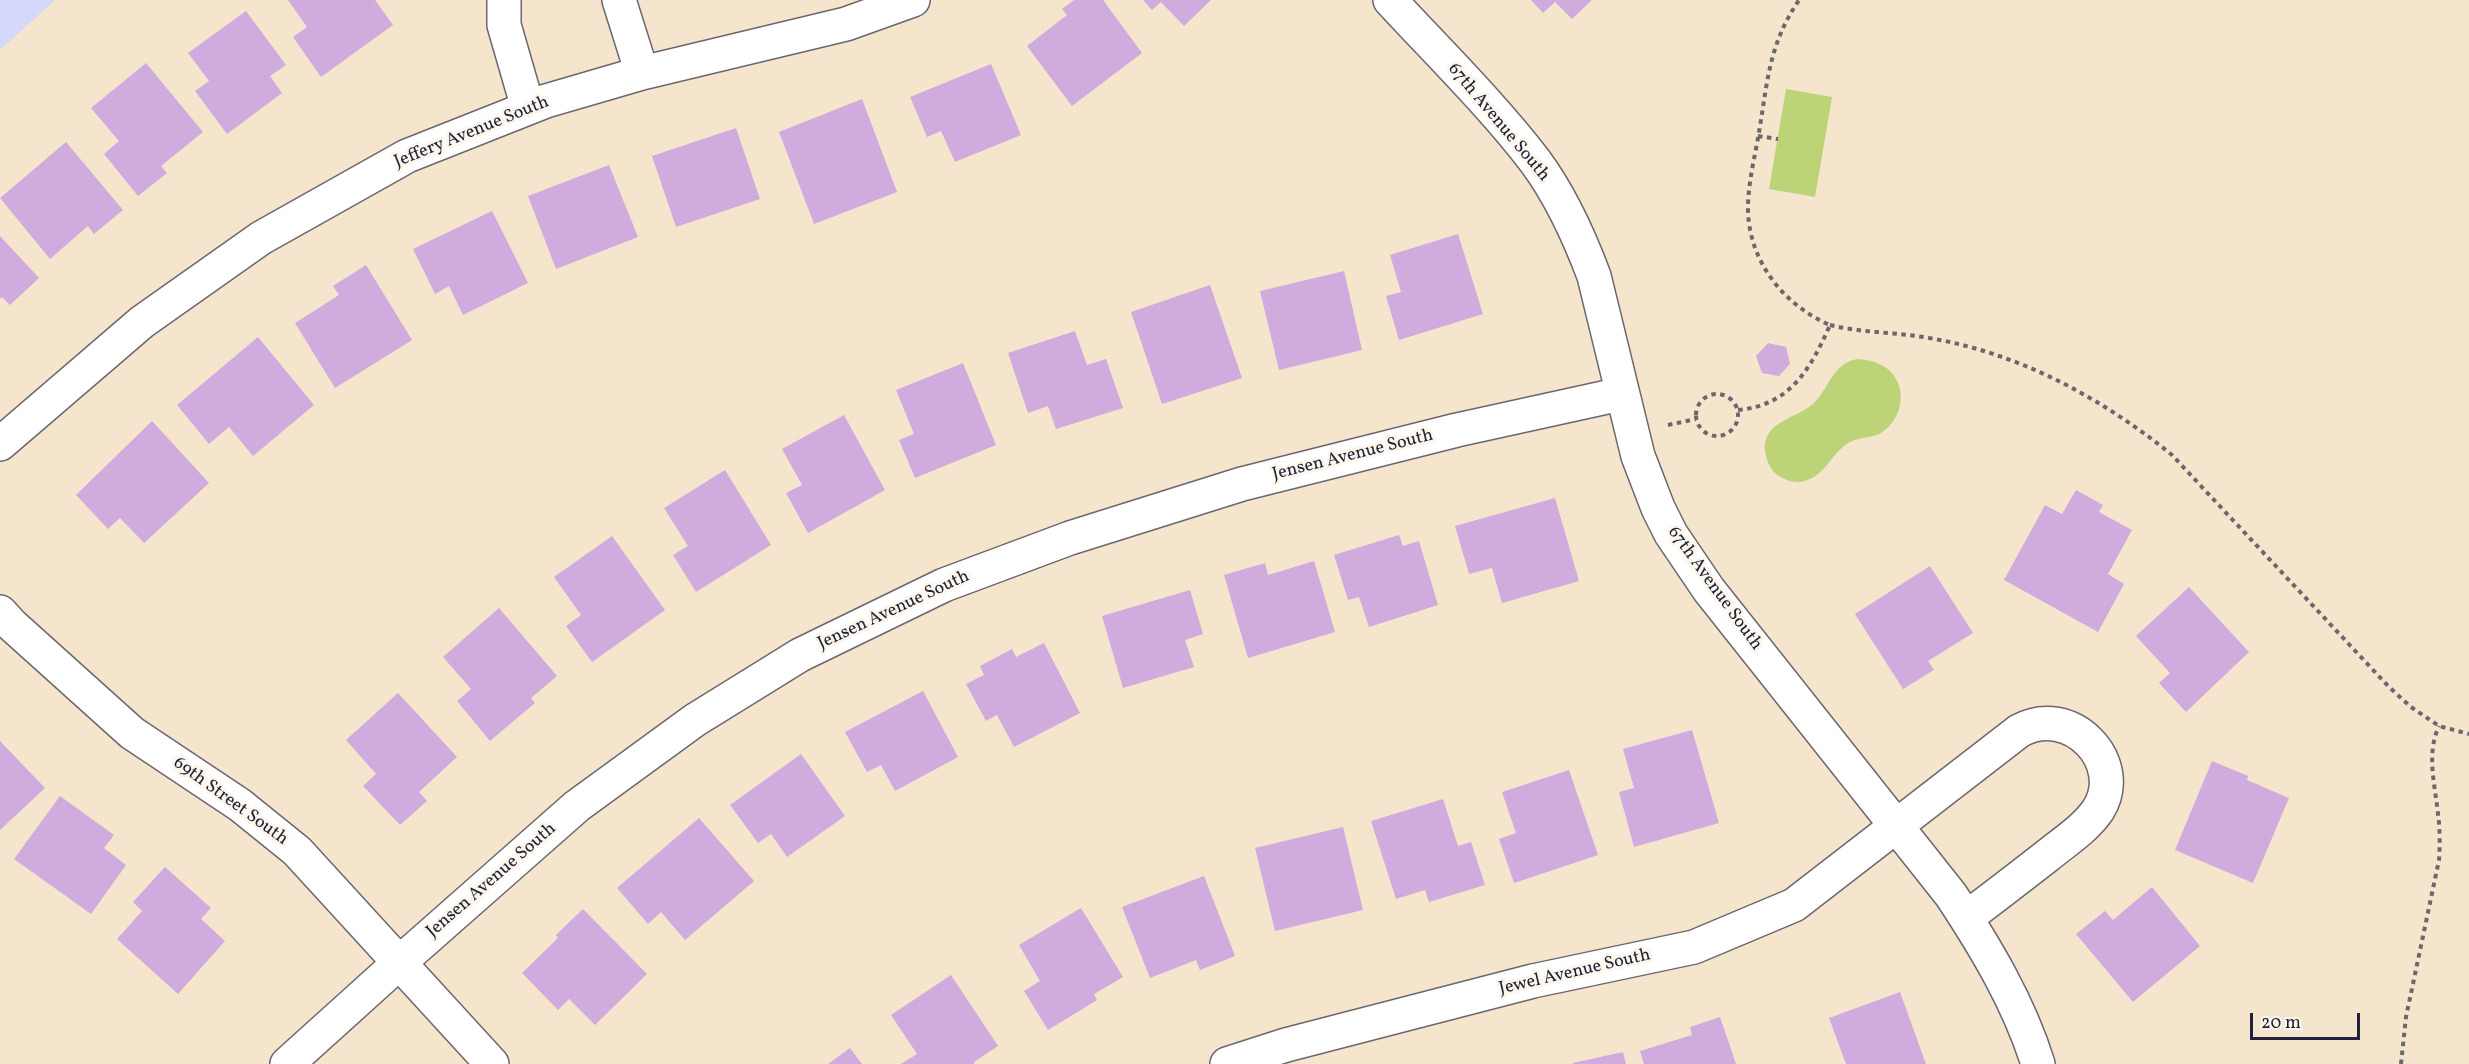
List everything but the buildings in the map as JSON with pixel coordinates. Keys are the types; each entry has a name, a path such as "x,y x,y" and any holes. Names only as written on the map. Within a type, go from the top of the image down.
{"street":[{"path":"504,0 504,24 528,108"},
{"path":"619,0 642,73"},
{"name":"Jeffery Avenue South","path":"0,444 142,322 261,238 407,156 528,108 642,73 846,24 913,0"},
{"name":"67th Avenue South","path":"1390,0 1516,138 1555,192 1583,247 1594,276 1621,394 1647,482 1671,534 1709,590 1931,868 1966,918 2012,1000 2038,1064"},
{"name":"Jensen Avenue South","path":"287,1064 577,806 695,720 800,655 944,585 1070,538 1242,484 1457,430 1621,394"},
{"name":"69th Street South","path":"0,612 132,732 240,805 297,851 492,1064"},
{"name":"Jewel Avenue South","path":"1227,1064 1286,1045 1533,981 1694,947 1794,905 2010,737 2031,724 2050,722 2070,727 2089,743 2098,755 2106,773 2107,783 2103,801 2090,821 1966,918"}],"path":[{"path":"1799,0 1781,33 1770,63 1748,207 1753,244 1768,275 1781,291 1798,308 1830,325 1854,331 1927,337 1989,352 2058,381 2116,414 2172,455 2367,664 2411,707 2439,726 2469,734"},
{"path":"1758,135 1778,139"},
{"path":"1738,410 1764,405 1788,391 1807,369 1830,325"},
{"path":"1716,394 1730,399 1738,410 1733,429 1721,436 1708,435 1696,419 1696,412 1703,400 1716,394"},
{"path":"1674,423 1696,419"},
{"path":"2402,1064 2406,1017 2439,861 2440,839 2432,745 2439,726"}],"shaded area":[{"path":"0,0 55,0 0,50"}],"green space":[{"path":"1786,89 1832,97 1815,197 1769,189"},
{"path":"1857,359 1880,364 1893,374 1901,394 1896,417 1886,430 1879,434 1848,443 1811,479 1796,482 1780,477 1772,470 1766,457 1766,441 1769,433 1782,422 1814,403 1837,371"}]}
